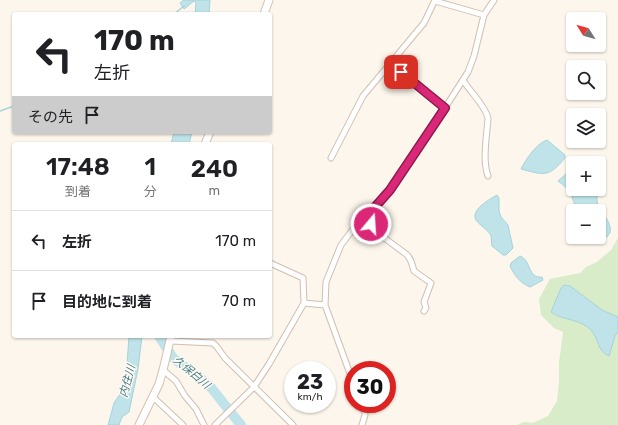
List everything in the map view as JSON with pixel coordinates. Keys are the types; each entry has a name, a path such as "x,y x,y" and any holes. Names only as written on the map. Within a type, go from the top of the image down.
{"main road":[{"path":"265,12 269,0"},
{"path":"140,425 163,370 171,338"}],"street":[{"path":"330,158 363,96 424,23 435,0 484,15"},
{"path":"345,361 325,305 326,282 341,245 357,224 390,190 468,72 474,56 484,15 494,0"},
{"path":"390,63 445,108"},
{"path":"463,80 487,113 486,170 488,176"},
{"path":"375,207 371,228 409,256 414,271 431,283 424,302 426,308 424,311"},
{"path":"215,425 254,387 304,303 303,278 272,264"},
{"path":"304,303 325,305"},
{"path":"171,338 213,343 225,358 293,425"},
{"path":"163,370 176,381 185,396 196,409 204,425"},
{"path":"153,397 183,425"},
{"path":"362,425 366,413"}],"green space":[{"path":"618,238 618,425 517,425 524,422 533,423 548,416 557,401 559,363 563,332 554,328 541,315 539,299 550,279 580,273 586,267 597,262 611,250"}],"water":[{"path":"184,0 210,0 209,12 195,12 196,3 194,1 184,9 180,3"},
{"path":"174,134 192,134 190,142 172,142"},
{"path":"547,140 565,155 565,158 550,172 535,173 521,169 535,148"},
{"path":"566,174 566,187 558,181"},
{"path":"497,195 499,198 499,211 501,217 508,225 513,248 506,255 503,255 492,246 490,234 476,220 475,216 476,212 482,205"},
{"path":"571,196 597,196 598,204 574,204"},
{"path":"606,218 610,225 610,233 606,238"},
{"path":"520,256 524,258 534,275 537,277 542,277 543,280 530,287 523,283 513,273 510,266 511,263"},
{"path":"564,285 570,286 602,310 618,317 618,332 615,336 609,356 602,351 594,333 586,326 551,312 561,288"},
{"name":"内住川","path":"129,338 142,338 138,369 129,412 122,417 119,425 108,425 114,403 120,394 126,379"}],"waterway":[{"path":"176,12 184,6"},
{"path":"0,111 12,107"},
{"name":"久保白川","path":"160,338 173,358 209,385 241,425"}],"route":[{"path":"371,224 375,207 390,190 445,108 401,72"}]}
